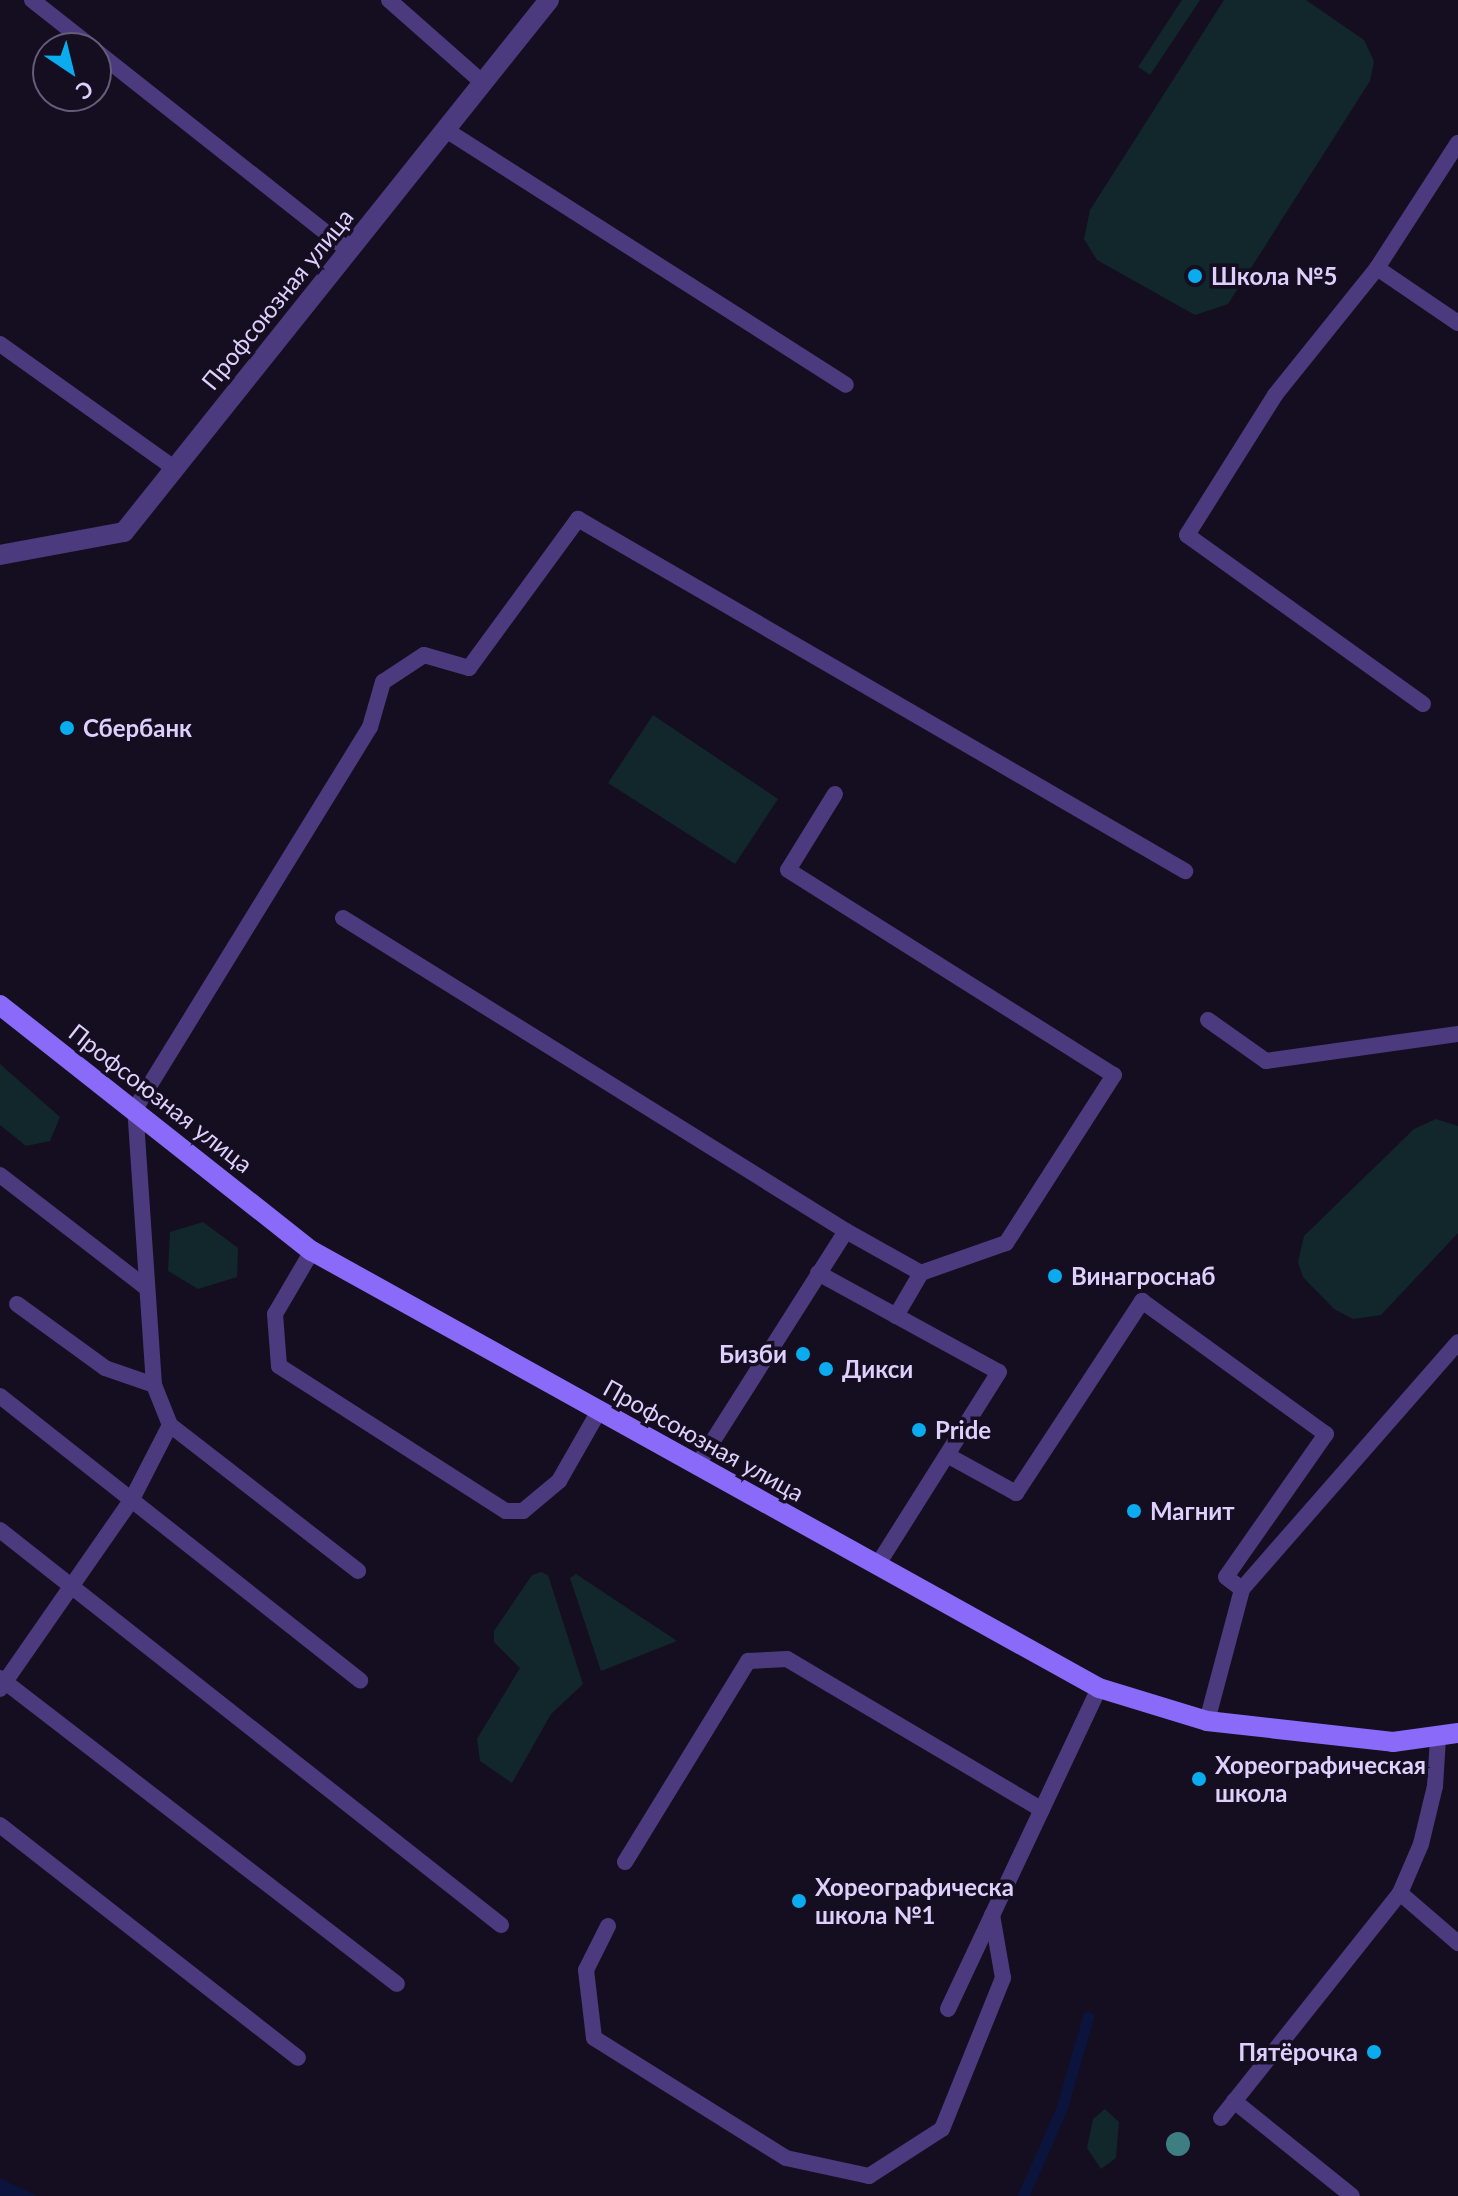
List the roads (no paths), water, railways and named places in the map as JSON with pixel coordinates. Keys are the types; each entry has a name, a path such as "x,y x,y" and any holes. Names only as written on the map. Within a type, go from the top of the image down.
{"street":[{"name":"Профсоюзная улица","path":"0,555 124,532 549,0"},
{"name":"Профсоюзная улица","path":"0,1005 312,1251 1099,1688 1207,1721 1393,1742 1448,1735"}],"lane":[{"path":"32,0 72,32"},
{"path":"389,0 483,83"},
{"path":"112,63 348,250"},
{"path":"446,130 846,385"},
{"path":"1423,704 1187,535 1275,395 1377,268 1458,143"},
{"path":"1377,268 1458,323"},
{"path":"0,344 175,469"},
{"path":"358,1571 170,1425 154,1385 144,1286 135,1109 370,727 383,682 424,655 469,668 578,519 1185,871"},
{"path":"835,794 788,870 1114,1075 1006,1243 921,1273 896,1316"},
{"path":"343,918 846,1231 921,1273"},
{"path":"1208,1020 1266,1061 1458,1034"},
{"path":"0,1175 144,1286"},
{"path":"697,1466 846,1231"},
{"path":"312,1251 275,1314 279,1366 506,1511 523,1511 559,1481 599,1411"},
{"path":"818,1273 999,1372 877,1566"},
{"path":"947,1455 1016,1493 1142,1301 1326,1434 1226,1577 1242,1589"},
{"path":"17,1304 105,1368 154,1385"},
{"path":"1207,1721 1242,1589 1458,1342"},
{"path":"0,1396 360,1680"},
{"path":"170,1425 132,1499 2,1683 397,1984"},
{"path":"0,1530 501,1925"},
{"path":"625,1862 748,1661 787,1659 1042,1810"},
{"path":"948,2009 1099,1688"},
{"path":"1221,2118 1400,1893 1421,1844 1448,1735"},
{"path":"0,1825 298,2058"},
{"path":"1400,1893 1458,1943"},
{"path":"608,1926 586,1970 594,2038 786,2158 869,2176 942,2129 1003,1978 992,1915"},
{"path":"1234,2101 1352,2196"}],"waterway":[{"path":"1023,2196 1062,2107 1088,2017"}],"place":[{"name":"Школа №5","path":"1195,276"},
{"name":"Сбербанк","path":"67,728"},
{"name":"Винагроснаб","path":"1055,1276"},
{"name":"Бизби","path":"803,1354"},
{"name":"Дикси","path":"826,1369"},
{"name":"Pride","path":"919,1430"},
{"name":"Магнит","path":"1134,1511"},
{"name":"Хореографическая школа","path":"1199,1779"},
{"name":"Хореографическа школа №1","path":"799,1901"},
{"name":"Пятёрочка","path":"1374,2052"}]}
